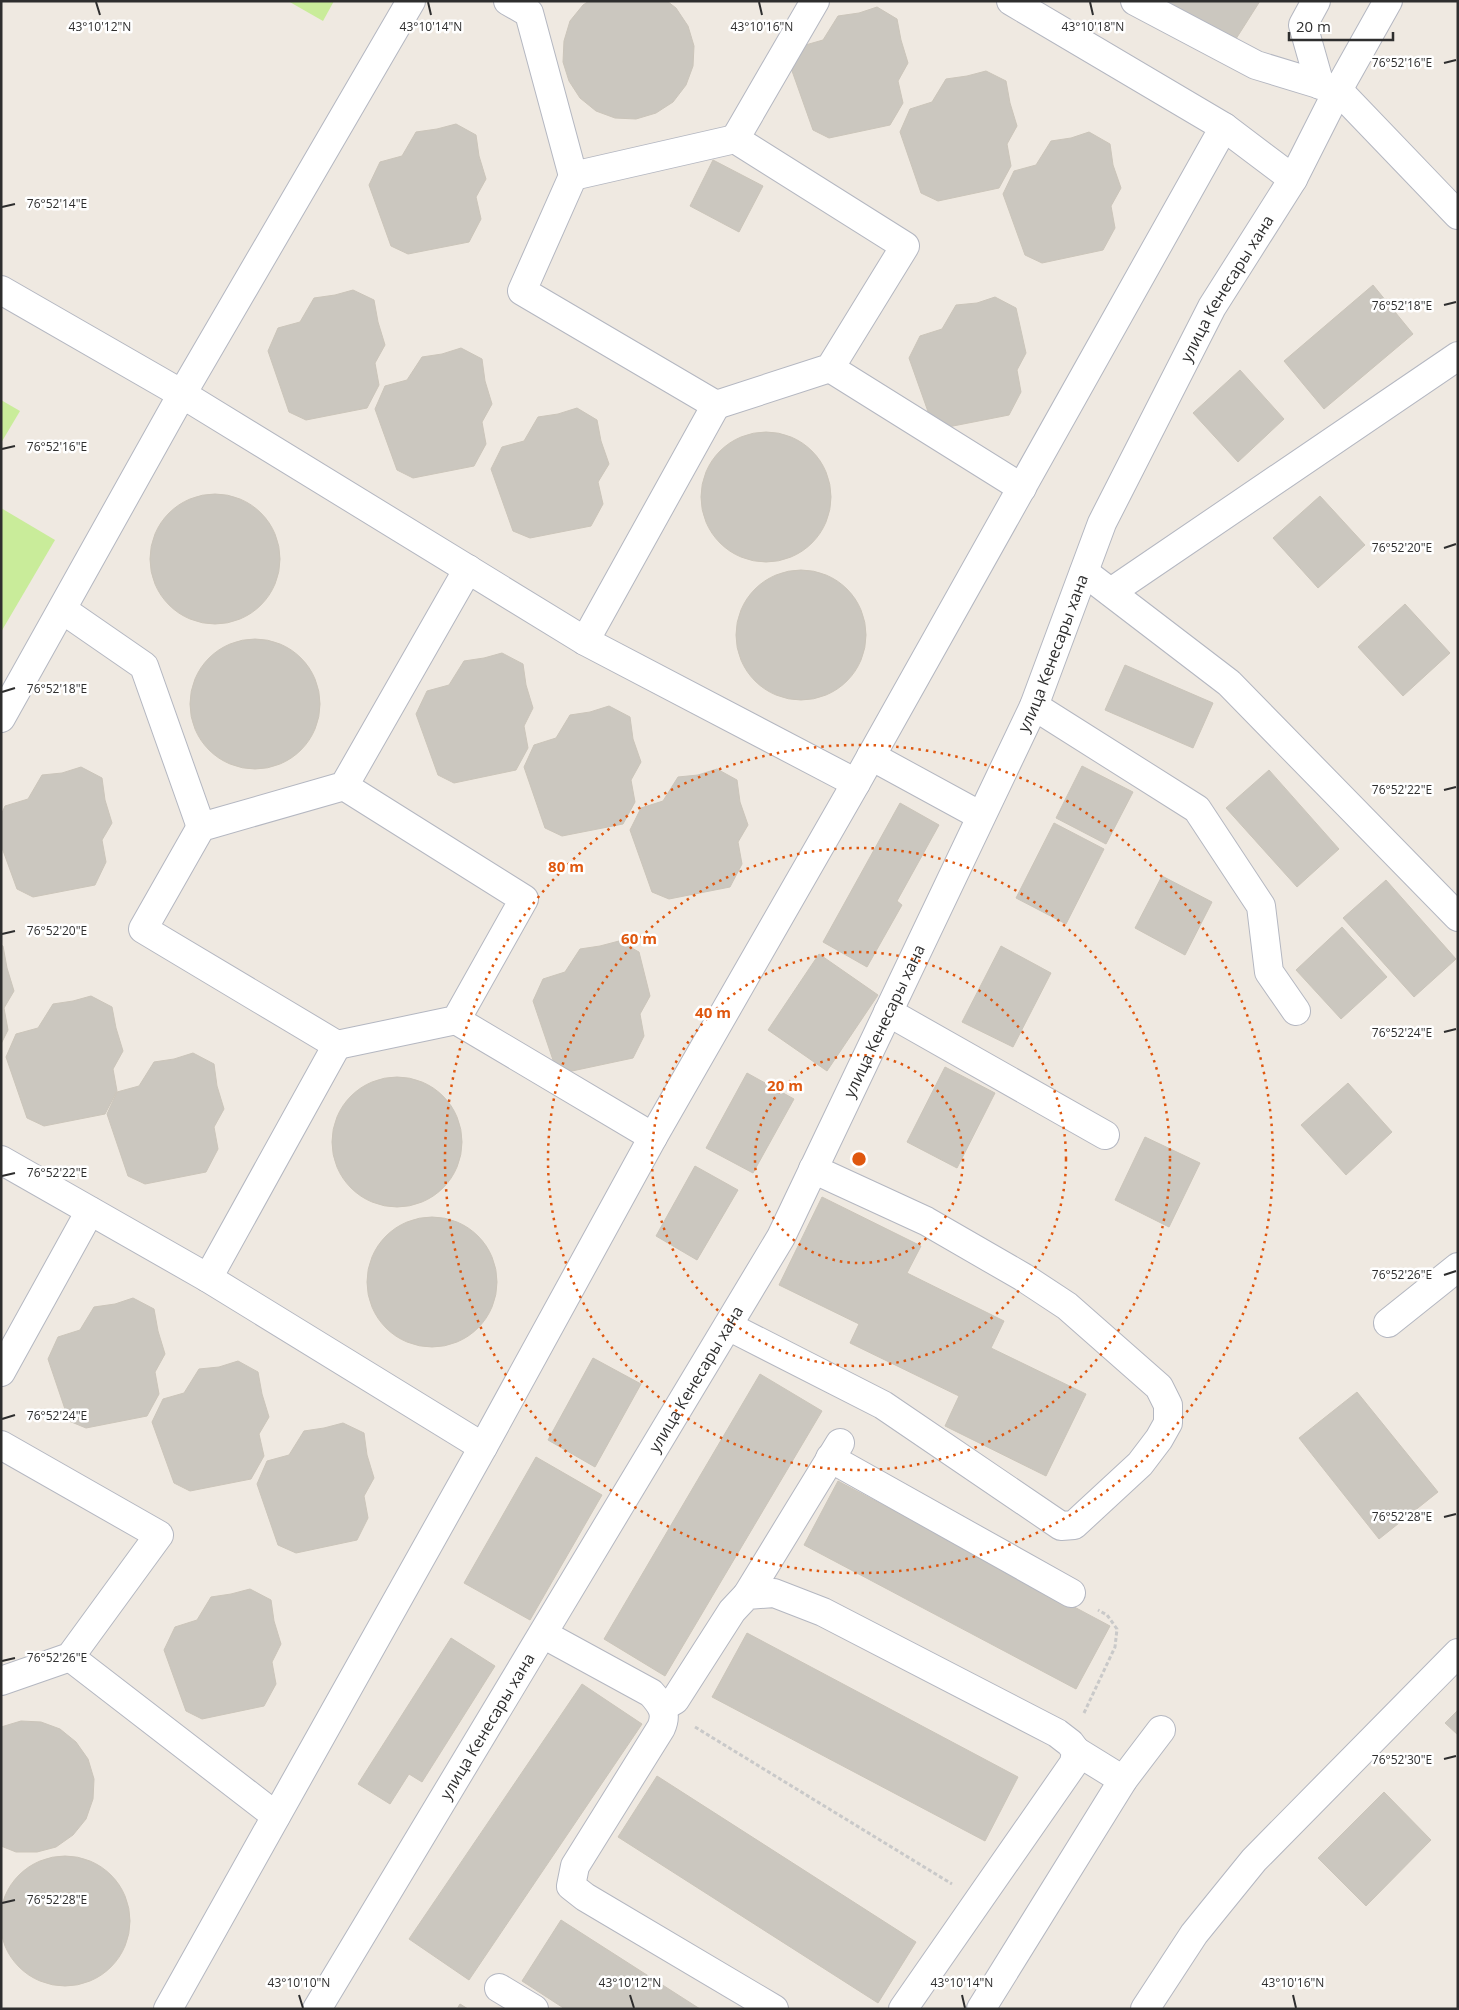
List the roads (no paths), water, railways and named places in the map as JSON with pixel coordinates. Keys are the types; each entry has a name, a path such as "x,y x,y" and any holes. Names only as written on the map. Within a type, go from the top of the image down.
{"street":[{"path":"1,718 182,394 411,1"},
{"path":"508,1 529,13 573,176 522,292 716,405"},
{"path":"735,139 815,1"},
{"path":"1011,1 1224,127 1293,179"},
{"path":"1135,1 1256,65 1329,88"},
{"path":"1316,1 1302,25 1329,88 1458,215"},
{"name":"улица Кенесары хана","path":"317,2009 781,1237 1034,706 1102,523 1212,307 1293,179 1329,88 1388,1"},
{"path":"168,2009 483,1447 653,1137 856,783 1224,127"},
{"path":"573,176 735,139 905,246 830,368 716,405 585,641"},
{"path":"1,290 182,394 585,641 856,783"},
{"path":"1111,592 1458,356"},
{"path":"830,368 1022,488"},
{"path":"468,569 344,786 200,827 143,930 337,1045 456,1020 653,1137"},
{"path":"1084,572 1229,683 1458,916"},
{"path":"63,610 144,666 200,827"},
{"path":"1034,706 1197,809 1261,906 1269,972 1296,1011"},
{"path":"871,756 981,816"},
{"path":"344,786 524,899 456,1020"},
{"path":"888,1012 1105,1135"},
{"path":"208,1278 337,1045"},
{"path":"1,1160 208,1278 483,1447"},
{"path":"728,1326 883,1405 1061,1526 1074,1525 1140,1464 1159,1439 1168,1423 1168,1405 1158,1387 1067,1306 926,1221 813,1170"},
{"path":"1,1372 90,1211"},
{"path":"1388,1323 1458,1267"},
{"path":"1,1445 159,1535 70,1657 1,1681"},
{"path":"663,1706 675,1700 732,1611 747,1596 835,1450 1072,1593"},
{"path":"747,1596 774,1593 823,1612 1057,1733 1073,1747 1123,1780"},
{"path":"543,1634 651,1693 663,1706 664,1722 661,1728 575,1866 571,1886 585,1897 774,2009"},
{"path":"1145,2009 1194,1934 1254,1860 1458,1653"},
{"path":"70,1657 276,1816"},
{"path":"981,2009 1123,1780 1161,1730"},
{"path":"903,2009 1074,1762 1073,1747"},
{"path":"499,1988 534,2009"}]}
